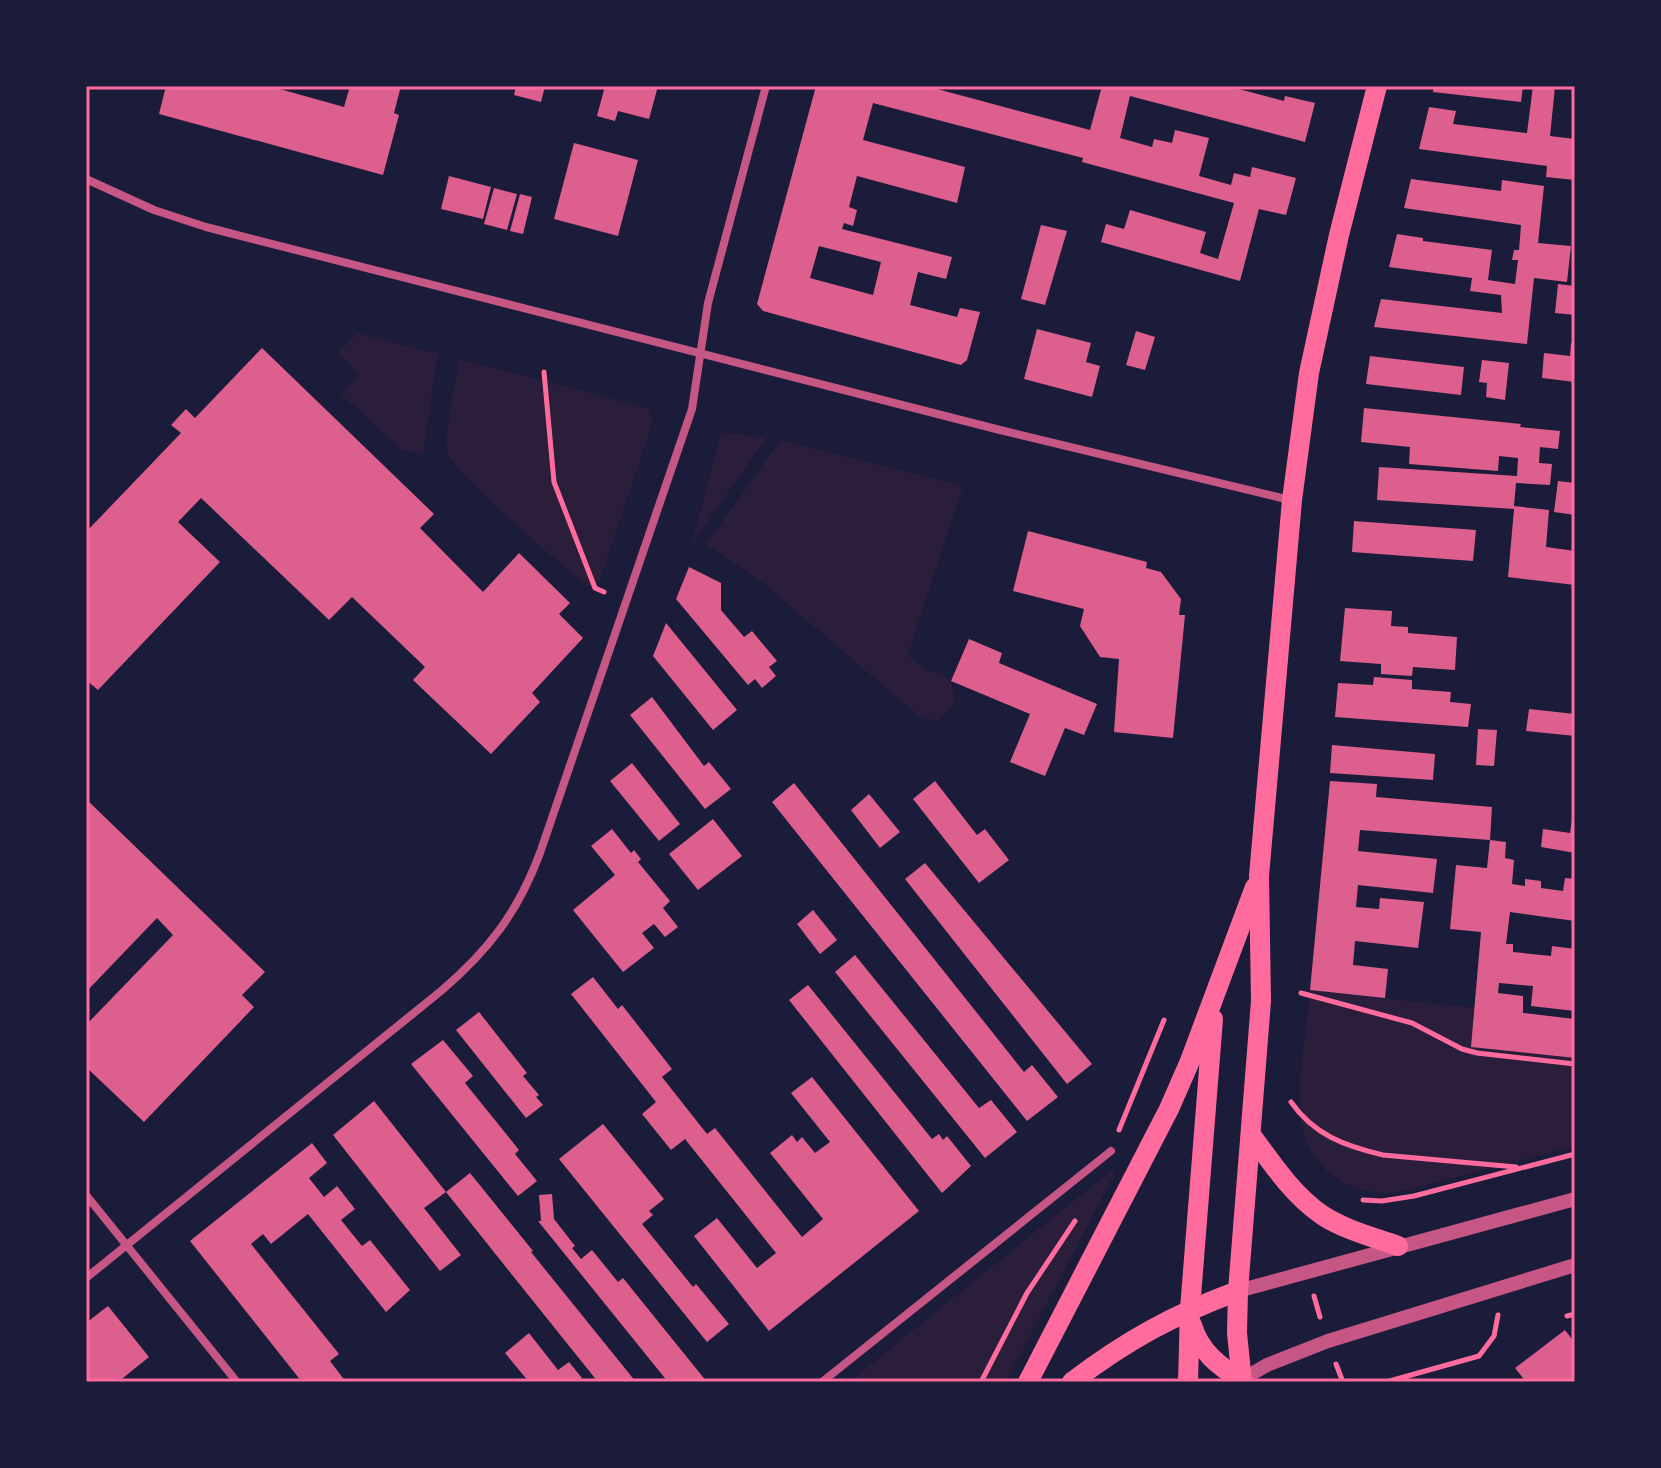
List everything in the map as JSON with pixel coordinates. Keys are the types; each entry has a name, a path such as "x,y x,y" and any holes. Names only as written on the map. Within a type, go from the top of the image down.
{"main road":[{"path":"1241,1381 1238,1291 1261,1001 1259,876 1292,500 1309,373 1339,235 1377,86"},
{"path":"1028,1382 1169,1109 1259,876"},
{"path":"1188,1382 1190,1309 1215,995"},
{"path":"1252,1136 1291,1187 1322,1215 1341,1226 1398,1246"},
{"path":"1072,1382 1139,1335 1190,1309 1238,1291"},
{"path":"1190,1309 1195,1335 1203,1349 1241,1381"}],"street":[{"path":"86,1278 449,984 488,948 513,912 532,873 692,409 708,303 766,86"},
{"path":"86,179 154,210 206,227 1207,482 1292,500"},
{"path":"822,1382 1111,1151"},
{"path":"86,1195 237,1382"},
{"path":"1238,1291 1575,1199"},
{"path":"1241,1381 1280,1360 1328,1341 1575,1265"}],"path":[{"path":"544,372 554,482 595,588 604,592"},
{"path":"1301,993 1412,1023 1470,1051 1575,1064"},
{"path":"1111,1151 1164,1020"},
{"path":"1291,1102 1311,1127 1364,1150 1383,1155 1463,1160 1521,1168"},
{"path":"1351,1197 1391,1201 1575,1154"},
{"path":"981,1382 1027,1293 1083,1209"},
{"path":"1386,1382 1479,1356 1494,1336 1505,1285"},
{"path":"1567,1316 1575,1314"}],"shaded area":[{"path":"357,333 438,354 423,454 402,450 341,394 360,374 338,353"},
{"path":"459,359 648,408 653,422 596,592 490,501 447,452"},
{"path":"721,432 766,438 691,546"},
{"path":"780,440 963,486 908,655 917,664 951,681 956,704 938,721 919,716 763,583 706,544"},
{"path":"1310,990 1474,1008 1472,1047 1575,1058 1575,1146 1400,1192 1364,1190 1333,1176 1311,1150 1300,1114 1300,1084"},
{"path":"1112,1170 1115,1173 1006,1382 849,1382"}],"building":[{"path":"166,86 269,86 344,107 350,86 401,86 394,113 399,115 383,175 159,114"},
{"path":"516,86 545,86 541,102 514,95"},
{"path":"605,86 658,86 649,119 618,111 615,121 597,116"},
{"path":"816,86 926,86 1090,130 1102,86 1227,86 1284,101 1285,96 1315,103 1305,142 1130,96 1120,138 1152,147 1154,139 1172,143 1175,130 1209,138 1199,176 1231,185 1234,173 1250,177 1252,167 1296,178 1286,215 1259,209 1240,281 1101,242 1106,224 1124,229 1130,210 1206,232 1200,253 1218,259 1234,203 1082,162 1083,158 873,103 863,140 965,167 957,203 857,176 849,207 857,210 853,226 844,223 842,229 952,257 946,279 918,272 910,305 957,317 960,308 980,312 967,360 961,365 763,311 757,304","holes":["819,246 881,262 873,295 810,278"]},
{"path":"1434,86 1523,86 1521,102 1433,92"},
{"path":"1533,86 1555,87 1550,136 1575,139 1575,180 1546,177 1547,166 1419,149 1429,107 1456,111 1453,124 1527,133"},
{"path":"574,143 638,160 618,236 554,219"},
{"path":"449,176 491,187 483,219 441,209"},
{"path":"1411,179 1501,191 1502,180 1544,186 1538,243 1571,246 1567,282 1534,278 1527,344 1374,327 1381,299 1502,313 1501,295 1470,291 1472,278 1389,267 1397,234 1423,238 1423,241 1492,250 1488,280 1515,284 1518,260 1512,260 1514,250 1519,250 1521,225 1404,208"},
{"path":"494,188 517,194 507,230 484,224"},
{"path":"520,194 532,197 523,234 510,231"},
{"path":"1041,225 1067,231 1045,305 1021,299"},
{"path":"1558,284 1575,286 1575,315 1555,313"},
{"path":"1037,329 1091,343 1086,362 1100,366 1092,397 1024,379"},
{"path":"1136,331 1155,337 1145,370 1126,365"},
{"path":"1571,343 1575,344 1575,382 1542,378 1544,353 1570,356"},
{"path":"262,348 434,514 420,528 483,592 519,553 570,603 559,614 583,638 532,693 540,702 491,754 413,680 425,667 352,597 329,620 201,498 178,522 220,562 98,690 86,680 86,532 181,433 171,425 186,409 195,418"},
{"path":"1370,356 1464,367 1461,395 1366,384"},
{"path":"1482,360 1509,363 1505,400 1486,397 1487,383 1479,382"},
{"path":"1364,408 1521,424 1520,427 1560,431 1558,449 1540,447 1539,463 1552,464 1550,485 1516,483 1514,506 1549,510 1546,547 1575,551 1575,585 1508,577 1514,509 1377,500 1379,467 1517,476 1518,458 1499,456 1498,471 1409,464 1410,447 1361,442"},
{"path":"1558,481 1575,483 1575,515 1554,512"},
{"path":"1354,521 1476,530 1473,561 1352,552"},
{"path":"1028,531 1147,562 1146,568 1161,572 1181,599 1179,615 1185,615 1173,738 1114,732 1119,659 1100,657 1080,626 1084,609 1013,591"},
{"path":"689,567 721,583 721,610 744,637 752,631 777,661 769,667 776,676 762,688 755,679 748,685 676,599"},
{"path":"1345,608 1392,611 1391,626 1408,627 1408,633 1457,637 1455,670 1413,667 1412,676 1381,674 1381,664 1340,661"},
{"path":"666,623 737,710 713,730 653,656"},
{"path":"969,639 1002,653 999,663 1097,704 1084,735 1065,728 1045,776 1010,762 1030,714 951,681"},
{"path":"1374,677 1412,680 1412,689 1451,692 1450,702 1471,704 1468,727 1335,717 1338,683 1373,685"},
{"path":"652,697 704,766 709,762 731,789 705,809 630,715"},
{"path":"1529,709 1575,714 1575,736 1526,731"},
{"path":"1478,729 1497,730 1494,766 1476,765"},
{"path":"1332,745 1435,754 1433,780 1330,773"},
{"path":"632,763 680,824 659,841 610,781"},
{"path":"935,781 977,835 985,829 1009,860 979,883 913,799"},
{"path":"1330,781 1377,784 1376,797 1492,807 1490,840 1360,830 1358,851 1437,859 1433,893 1358,885 1356,907 1379,909 1380,898 1424,902 1418,948 1355,941 1353,965 1388,969 1385,998 1310,990"},
{"path":"794,783 1024,1072 1032,1065 1058,1097 1027,1121 772,802"},
{"path":"869,794 900,832 880,848 851,810"},
{"path":"86,799 265,972 242,995 254,1007 144,1122 86,1067 86,1025 173,935 157,918 86,992"},
{"path":"1573,813 1575,853 1541,847 1543,829 1570,833"},
{"path":"713,819 742,856 698,890 669,854"},
{"path":"612,829 631,853 634,850 641,859 638,862 670,901 663,908 678,927 665,937 654,924 642,933 654,948 623,972 573,910 615,875 591,846"},
{"path":"1490,840 1506,842 1505,858 1514,860 1512,884 1525,886 1525,879 1541,881 1541,888 1563,891 1565,878 1575,879 1575,921 1510,912 1506,944 1513,944 1513,952 1551,956 1552,946 1575,949 1575,1011 1531,1006 1533,986 1499,983 1498,993 1523,996 1523,1013 1575,1019 1575,1058 1471,1047 1481,932 1450,929 1456,865 1487,868"},
{"path":"925,863 1092,1064 1067,1084 905,879"},
{"path":"813,910 837,940 820,954 797,924"},
{"path":"855,955 979,1108 991,1100 1017,1132 985,1158 835,972"},
{"path":"593,977 618,1009 622,1005 672,1069 662,1077 707,1134 715,1128 802,1237 823,1219 770,1153 792,1135 797,1142 802,1137 815,1153 830,1142 791,1093 812,1077 919,1211 769,1331 694,1236 717,1218 757,1268 776,1253 685,1139 671,1150 642,1114 656,1102 571,994"},
{"path":"808,985 932,1139 939,1134 943,1140 947,1136 971,1166 942,1193 789,1000"},
{"path":"479,1012 527,1073 523,1076 539,1095 536,1097 543,1105 526,1118 456,1030"},
{"path":"443,1040 473,1076 465,1083 519,1150 515,1154 537,1181 518,1196 411,1064"},
{"path":"374,1101 446,1192 424,1208 461,1255 440,1271 333,1135"},
{"path":"603,1124 664,1199 649,1211 653,1215 642,1224 693,1287 696,1284 729,1324 707,1342 559,1159"},
{"path":"312,1143 327,1163 309,1178 324,1197 337,1186 355,1209 341,1220 362,1246 370,1240 410,1290 386,1312 308,1214 271,1244 263,1234 251,1244 339,1354 330,1361 346,1382 302,1382 190,1241"},
{"path":"470,1173 636,1382 598,1382 446,1192"},
{"path":"552,1194 554,1219 581,1259 592,1250 618,1282 623,1278 707,1382 668,1382 538,1221 541,1221 539,1195"},
{"path":"108,1306 149,1357 118,1382 86,1382 86,1323"},
{"path":"1565,1330 1575,1343 1575,1382 1526,1382 1515,1368"},
{"path":"529,1333 558,1370 569,1362 582,1378 577,1382 529,1382 505,1353"}]}
